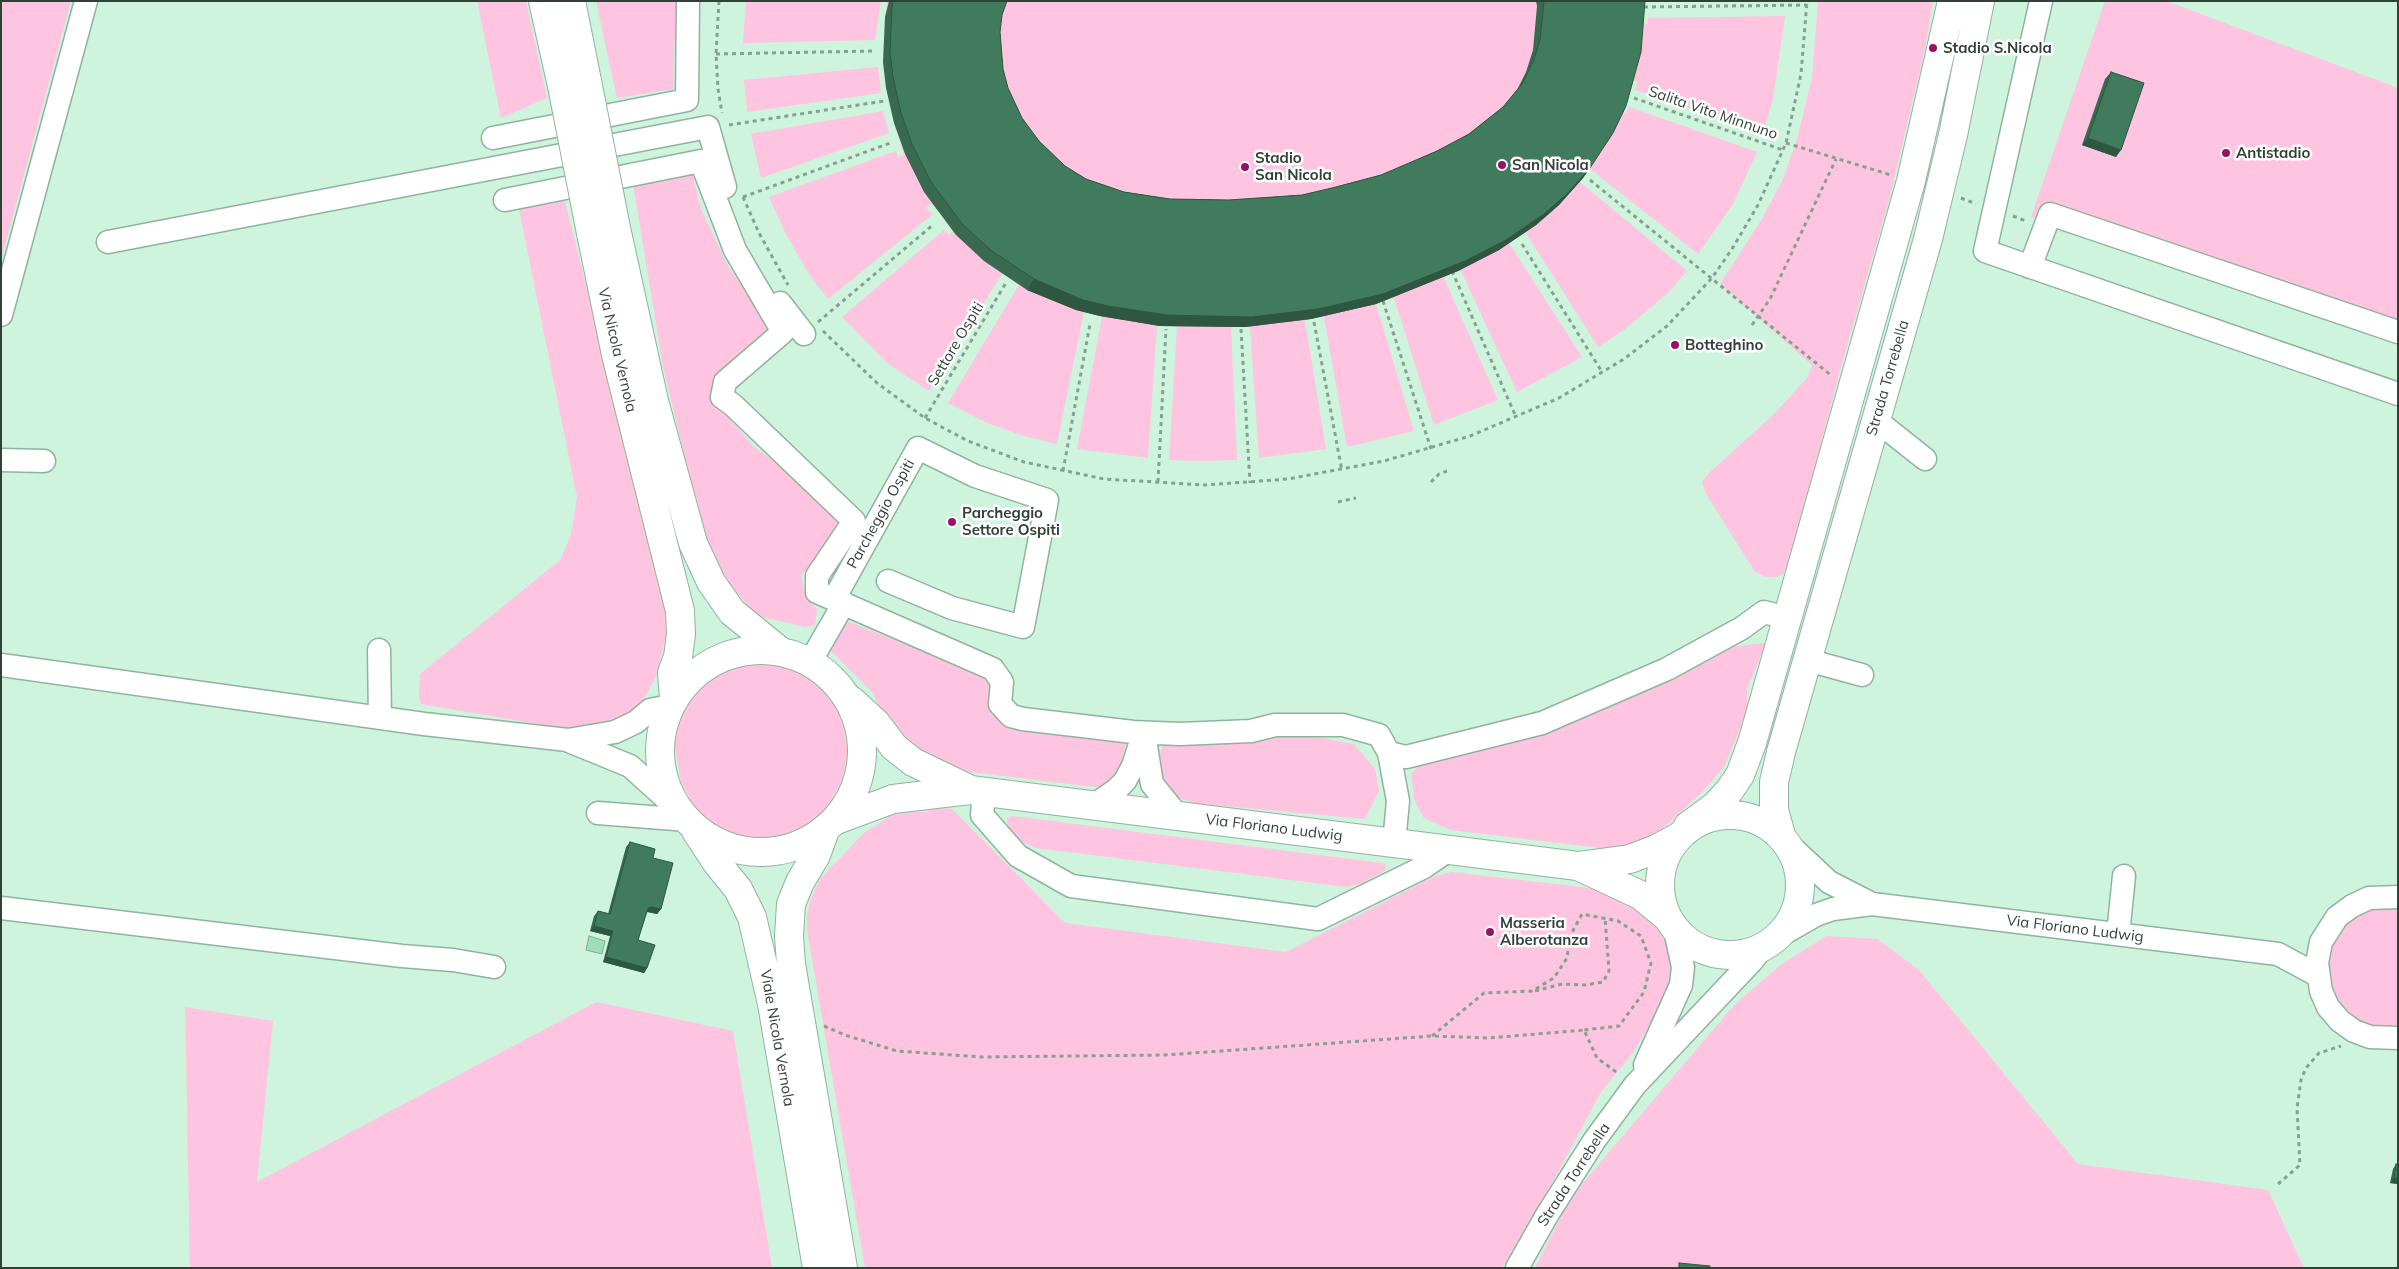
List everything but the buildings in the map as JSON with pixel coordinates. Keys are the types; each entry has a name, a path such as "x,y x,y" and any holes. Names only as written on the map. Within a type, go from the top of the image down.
{"main road":[{"name":"Via Nicola Vernola","path":"542,1 574,84 604,230 693,543 711,582 732,612 780,651"},
{"name":"Via Nicola Vernola","path":"571,1 574,84"},
{"name":"Strada Torrebella","path":"1683,832 1729,791 1740,775 1752,743 1911,181 1952,1"},
{"name":"Strada Torrebella","path":"1783,838 1774,810 1774,782 1781,752 1940,192 1969,61 1980,1"},
{"name":"Via Nicola Vernola","path":"604,230 616,354 680,611 681,634 678,657 672,673 672,702"},
{"path":"672,702 689,679 709,664 731,654 755,649 780,651 810,662 830,676 845,695 856,715 862,760 857,782 848,802 830,825"},
{"path":"845,695 876,723 901,752 914,762 977,791"},
{"name":"Viale Nicola Vernola","path":"672,702 662,732 660,759 666,786 686,819 738,889 752,917 772,1004 817,1268"},
{"path":"686,819 717,842 744,851 773,851 801,844 830,825 893,799 977,791"},
{"name":"Via Floriano Ludwig","path":"977,791 1578,866"},
{"path":"1744,816 1763,823 1783,838 1800,875 1800,899 1793,918 1772,941 1744,953 1721,954 1701,948 1640,896 1578,866 1630,859 1656,849 1704,819 1744,816"},
{"name":"Viale Nicola Vernola","path":"830,825 816,855 800,882 792,904 788,936 791,964 843,1268"},
{"path":"1671,924 1662,898 1661,877 1667,856 1683,832"}],"street":[{"path":"1,314 86,1"},
{"path":"493,138 687,100 688,1"},
{"path":"2041,1 1985,252 2398,394"},
{"path":"108,242 708,127 729,201 762,275 789,317 810,325"},
{"path":"505,200 701,162 735,250 783,332 725,382 722,397 734,405 854,521 817,576 817,592 993,669 1002,682 1000,704 1011,716 1023,720 1144,733 1251,731 1275,725 1343,725 1379,735 1389,753 1398,801 1394,843"},
{"path":"2030,267 2050,214 2398,332"},
{"path":"1876,420 1925,460"},
{"name":"Parcheggio Ospiti","path":"839,601 918,448 975,476 1046,500 1023,627 952,608 888,580"},
{"path":"1,460 44,461"},
{"path":"810,662 839,601"},
{"path":"1389,753 1406,757 1542,723 1667,669 1742,628 1764,612 1787,618"},
{"path":"378,650 380,718"},
{"path":"1807,660 1862,675"},
{"path":"1,665 380,718 568,740 630,766 686,819"},
{"path":"568,740 615,732 636,722 650,710 672,702"},
{"path":"1093,806 1116,790 1125,781 1133,766 1144,733"},
{"path":"1144,733 1152,784 1178,816"},
{"path":"977,791 982,815 1018,856 1071,886 1318,919 1424,867 1450,850"},
{"path":"598,813 686,819"},
{"path":"1783,838 1829,882 1872,904"},
{"path":"2118,934 2124,876"},
{"path":"2397,896 2369,898 2352,906 2338,917 2326,932 2318,952 2317,975 2328,1007 2340,1021 2354,1031 2370,1037 2398,1038"},
{"path":"1635,1085 1772,941 1805,920 1833,909 1872,904"},
{"name":"Via Floriano Ludwig","path":"1872,904 2278,954 2317,975"},
{"path":"1,908 402,956 452,960 494,967"},
{"path":"1635,1085 1681,985 1683,967 1671,924"},
{"name":"Via Floriano Ludwig","path":"2278,954 2310,944 2326,932"},
{"name":"Strada Torrebella","path":"1517,1268 1547,1214 1589,1149 1635,1085"}],"path":[{"path":"719,1 716,54 718,89 723,117"},
{"path":"934,224 810,325 877,383 925,418 977,445 1024,462 1063,471 1104,478 1205,485 1250,483 1342,471 1431,449 1516,418 1559,398 1624,359 1667,326 1712,278 1758,205 1783,150 1801,74 1807,3 1644,7"},
{"path":"716,54 873,51"},
{"name":"Salita Vito Minnuno","path":"1634,98 1783,150"},
{"path":"724,126 884,101"},
{"path":"743,197 893,142"},
{"path":"1752,325 1757,315 1770,299 1836,160"},
{"path":"1590,180 1712,278 1812,362 1852,391"},
{"path":"740,188 759,233 789,288"},
{"path":"1522,244 1602,372"},
{"path":"1452,271 1516,418"},
{"name":"Settore Ospiti","path":"925,418 1007,281"},
{"path":"1383,301 1431,449"},
{"path":"1314,322 1342,471"},
{"path":"1063,471 1090,324"},
{"path":"1241,329 1250,483"},
{"path":"1158,482 1166,330"},
{"path":"1431,482 1439,474 1447,472"},
{"path":"1338,502 1356,498"},
{"path":"824,1026 845,1035 897,1051 981,1057 1165,1055 1432,1036 1489,1038 1619,1026 1644,992 1651,963 1640,936 1618,921 1582,914 1570,936 1567,958 1554,978 1532,991"},
{"path":"1432,1036 1484,993 1532,991 1562,984 1603,982 1609,971 1604,917"},
{"path":"1584,1030 1597,1058 1635,1085"},
{"path":"2278,1184 2300,1165 2297,1108 2301,1080 2306,1068 2319,1053 2370,1037"}],"shaded area":[{"path":"1,1 71,1 1,260"},
{"path":"477,1 526,1 547,98 501,118"},
{"path":"596,1 676,1 673,89 617,98"},
{"path":"746,1 881,1 875,40 743,43"},
{"name":"Stadio San Nicola","path":"887,1 1630,1 1638,24 1648,24 1648,18 1785,16 1773,99 1763,133 1635,90 1638,82 1630,79 1621,112 1626,113 1629,107 1757,152 1733,204 1698,254 1590,169 1580,182 1687,271 1669,292 1624,330 1598,347 1526,233 1519,228 1509,243 1582,357 1517,392 1461,271 1458,272 1454,265 1444,270 1446,277 1444,278 1498,400 1434,425 1394,298 1390,299 1387,293 1376,304 1414,431 1347,447 1324,317 1319,318 1317,311 1304,313 1326,449 1259,458 1250,327 1246,327 1245,320 1232,321 1237,460 1201,461 1169,460 1177,327 1173,326 1171,318 1157,326 1148,458 1077,449 1102,317 1100,316 1100,308 1086,305 1057,444 1024,436 987,423 948,403 1019,285 1015,282 1019,274 1007,266 929,391 888,364 842,317 944,230 949,235 953,231 946,223 954,217 945,206 936,210 931,204 926,208 933,214 828,299 810,276 786,234 769,197 896,151 898,157 904,155 901,146 910,143 905,128 896,131 886,88 883,59 894,59 885,17"},
{"path":"1818,1 1933,1 1925,49 1889,200 1839,374 1789,565 1783,574 1776,577 1766,577 1755,572 1706,494 1702,482 1708,474 1774,414 1807,378 1812,365 1720,284 1762,219 1783,179 1797,139 1812,78"},
{"name":"Antistadio","path":"2105,1 2166,1 2398,88 2398,344 2031,217"},
{"path":"878,67 881,93 747,112 744,80"},
{"path":"883,111 889,133 761,178 751,134"},
{"path":"692,172 701,209 728,266 773,331 715,380 710,397 755,448 805,482 854,521 843,537 801,575 807,600 817,609 815,625 805,627 758,616 727,582 709,546 688,471 663,366 633,184"},
{"path":"564,197 665,602 666,636 656,676 644,699 627,716 611,726 574,730 421,704 419,698 420,674 560,560 571,535 577,497 519,209"},
{"path":"841,619 986,675 994,696 995,712 1128,736 1117,778 1107,788 971,772 933,763 887,724 873,693 830,650"},
{"path":"1766,643 1747,689 1747,711 1725,765 1707,787 1669,823 1639,847 1600,848 1451,830 1424,818 1415,802 1411,774 1425,759 1726,647"},
{"path":"761,660 789,666 815,682 841,712 848,752 843,778 830,803 814,824 790,837 753,841 722,835 698,814 681,782 673,735 682,701 703,682 731,666"},
{"path":"1317,737 1354,744 1375,769 1379,791 1365,819 1193,803 1169,794 1161,782 1158,760 1163,745 1170,739"},
{"path":"930,807 952,809 1065,923 1286,952 1435,876 1452,872 1616,891 1651,917 1668,946 1675,971 1661,1006 1632,1054 1601,1092 1558,1172 1502,1268 865,1268 807,930 807,915 819,880 864,833 892,815 914,811 929,812"},
{"path":"1012,816 1382,863 1385,864 1386,870 1360,884 1347,887 1036,848 1022,842 1008,826 1007,818"},
{"path":"2377,907 2398,907 2398,1030 2391,1032 2353,1022 2328,989 2329,946 2340,928 2356,914"},
{"path":"589,936 605,941 602,954 586,950"},
{"path":"1827,936 1877,939 1919,970 2078,1164 2268,1190 2304,1268 1535,1268 1571,1197 1735,1004 1783,963"},
{"path":"596,1002 733,1031 772,1268 190,1268 185,1007 273,1021 257,1182"}],"place":[{"name":"Stadio S.Nicola","path":"1933,48"},
{"name":"Antistadio","path":"2226,153"},
{"name":"San Nicola","path":"1502,165"},
{"name":"Stadio San Nicola","path":"1245,167"},
{"name":"Botteghino","path":"1675,345"},
{"name":"Parcheggio Settore Ospiti","path":"952,522"},
{"name":"Masseria Alberotanza","path":"1490,932"}]}
